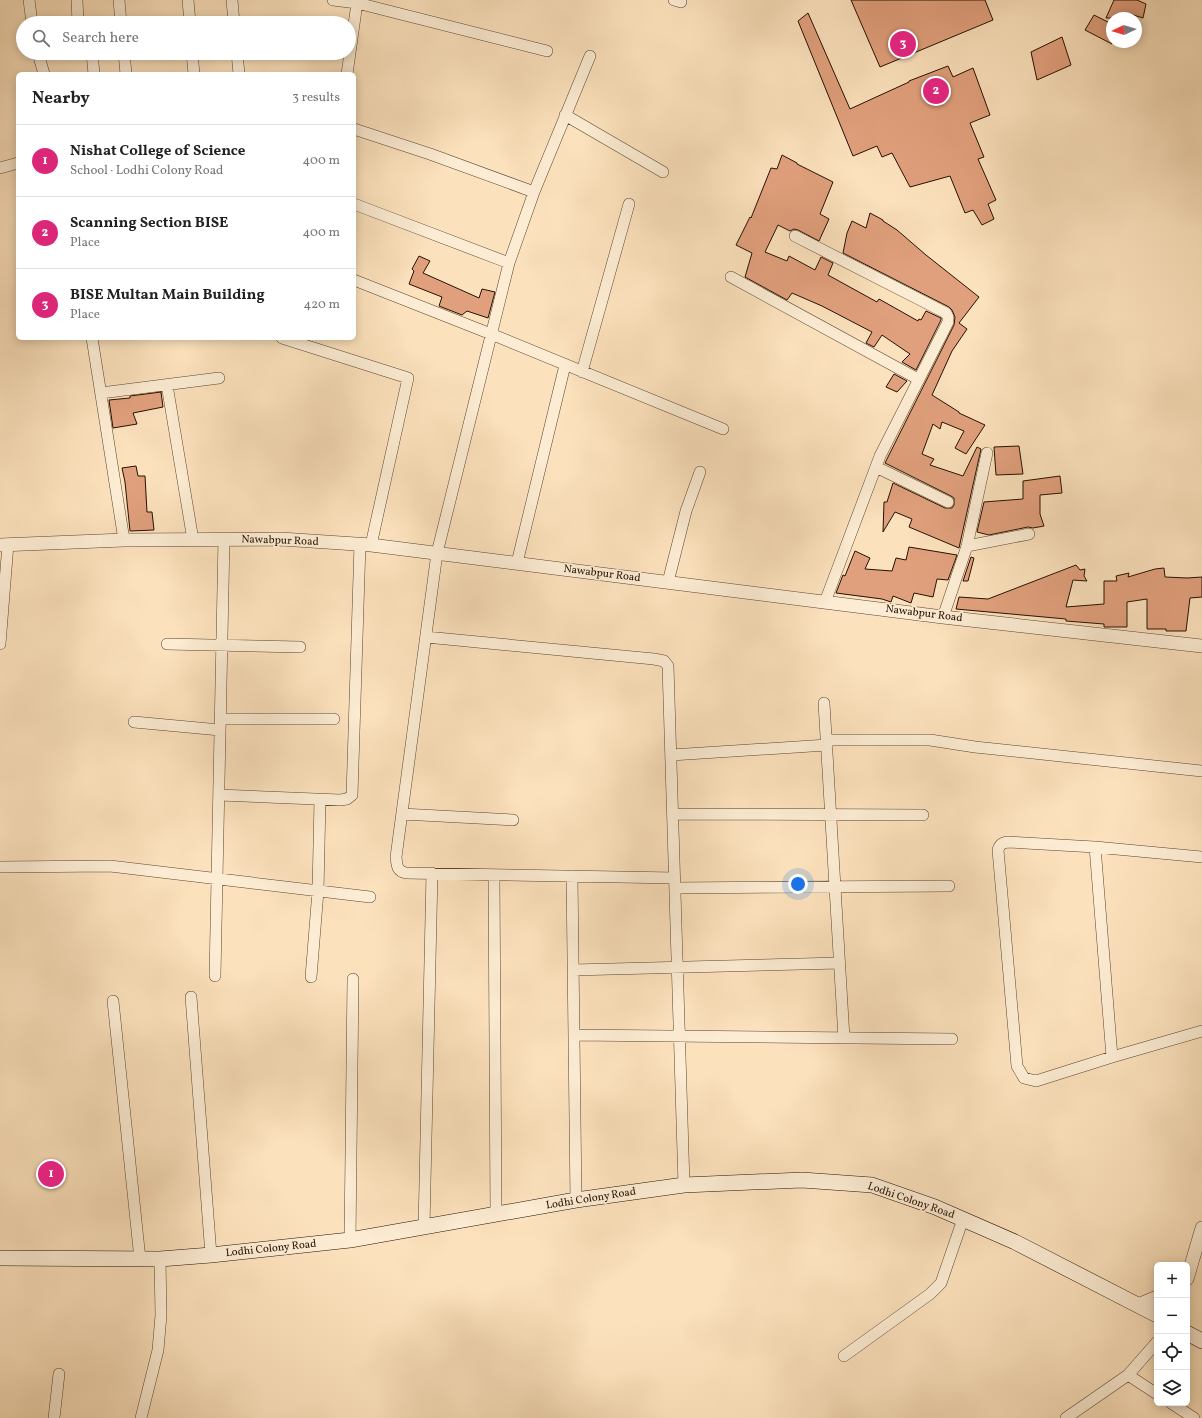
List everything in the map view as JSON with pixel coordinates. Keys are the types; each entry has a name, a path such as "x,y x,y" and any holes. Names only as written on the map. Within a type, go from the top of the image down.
{"main road":[{"name":"Lodhi Colony Road","path":"0,1258 160,1259 211,1255 350,1240 576,1200 684,1184 802,1180 872,1185 935,1207 1015,1242 1154,1313"},
{"path":"1189,1334 1202,1341"}],"street":[{"path":"29,0 31,16"},
{"path":"77,0 78,16"},
{"path":"119,0 120,16"},
{"path":"188,0 189,16"},
{"path":"233,0 234,16"},
{"path":"333,0 357,3 547,51"},
{"path":"355,16 357,3"},
{"path":"590,56 534,192 509,263 437,553 396,857 398,869 401,872 406,873 572,876 675,883 835,887 949,886"},
{"path":"40,60 43,72"},
{"path":"93,60 94,72"},
{"path":"125,60 126,72"},
{"path":"193,60 194,72"},
{"path":"238,60 239,72"},
{"path":"347,72 349,60"},
{"path":"565,114 663,172"},
{"path":"356,130 430,154 534,192"},
{"path":"0,168 16,164"},
{"path":"582,372 629,204"},
{"path":"356,205 509,263"},
{"path":"795,236 946,313 948,317 948,322 880,456 825,602"},
{"path":"731,277 918,379"},
{"path":"356,281 491,334 723,429"},
{"path":"92,340 124,540"},
{"path":"219,795 340,800 347,799 352,795 366,544 408,378 288,340"},
{"path":"517,563 565,365"},
{"path":"101,393 219,378"},
{"path":"167,385 193,540"},
{"path":"943,617 967,546 987,453"},
{"path":"876,467 948,502"},
{"path":"668,582 686,511 700,472"},
{"path":"967,546 1029,534"},
{"name":"Nawabpur Road","path":"4,544 124,540 281,539 366,544 943,617 1202,646"},
{"path":"215,976 224,540"},
{"path":"0,644 4,544"},
{"path":"426,637 654,658 664,661 668,666 684,1184"},
{"path":"167,644 300,647"},
{"path":"824,703 844,1038"},
{"path":"220,719 334,719"},
{"path":"134,722 220,730"},
{"path":"671,755 826,743 930,740 1202,771"},
{"path":"311,977 318,891 320,800"},
{"path":"402,814 513,820"},
{"path":"673,814 923,815"},
{"path":"1202,857 1008,842 1003,842 999,845 998,855 1017,1066 1024,1078 1036,1081 1202,1031"},
{"path":"1095,848 1112,1057"},
{"path":"0,867 110,866 370,897"},
{"path":"424,1227 432,873"},
{"path":"494,875 496,1214"},
{"path":"572,876 576,1200"},
{"path":"573,970 839,963"},
{"path":"350,1240 353,979"},
{"path":"191,997 211,1255"},
{"path":"113,1001 140,1259"},
{"path":"574,1034 952,1039"},
{"path":"844,1356 930,1294 941,1283 963,1219"},
{"path":"1190,1268 1202,1228"},
{"path":"141,1418 158,1350 161,1315 160,1259"},
{"path":"1138,1305 1155,1298"},
{"path":"1072,1416 1128,1375 1154,1345"},
{"path":"54,1418 59,1374"},
{"path":"1128,1375 1154,1392"},
{"path":"1176,1406 1194,1418"}],"building":[{"path":"851,0 985,0 993,20 880,67"},
{"path":"1114,0 1137,0 1146,4 1143,18 1142,12 1109,12"},
{"path":"808,13 850,109 909,81 948,66 953,77 973,68 990,115 970,123 984,157 978,159 996,200 988,204 994,219 982,225 973,210 965,213 950,176 910,187 892,153 882,157 877,146 853,156 798,21"},
{"path":"1094,15 1106,21 1106,41 1085,30"},
{"path":"1062,37 1071,65 1037,80 1031,52"},
{"path":"782,155 833,182 820,214 829,219 819,241 798,230 794,229 790,231 778,225 765,252 787,261 789,256 815,270 821,257 833,263 828,275 877,302 879,299 918,321 919,319 921,320 926,311 941,318 916,370 902,362 910,354 882,335 874,347 866,343 872,332 822,306 792,293 787,300 745,277 752,253 736,245 750,217 751,218 771,168 777,169"},
{"path":"870,213 897,230 979,297 959,323 967,329 952,351 932,395 959,413 985,425 966,454 955,448 964,431 942,422 940,429 933,424 922,454 934,459 930,465 963,476 977,447 981,449 959,548 909,527 912,519 895,512 883,532 884,502 887,502 893,483 945,508 952,508 954,505 954,498 951,496 885,463 954,325 955,317 949,307 843,253 847,233 852,221 866,228"},
{"path":"419,256 430,261 423,273 479,298 482,289 495,292 488,318 467,311 462,315 439,306 442,297 409,284 414,271 412,269"},
{"path":"894,374 907,381 897,392 886,387"},
{"path":"161,392 163,407 133,413 137,424 113,428 109,400 130,398 130,396"},
{"path":"1019,446 1023,474 996,475 994,447"},
{"path":"136,466 138,476 145,476 147,512 152,512 154,530 130,531 125,482 122,468"},
{"path":"1060,476 1062,493 1040,495 1040,514 1044,526 1033,528 1028,527 989,535 977,532 984,502 1023,499 1023,481"},
{"path":"909,547 957,555 948,580 937,579 933,597 914,593 911,603 893,596 891,602 882,599 836,593 855,551 870,558 865,569 892,571 896,558 906,560"},
{"path":"971,557 974,558 968,581 963,581"},
{"path":"1076,565 1080,570 1085,569 1084,576 1087,581 1073,580 1066,607 1104,604 1104,581 1117,581 1116,576 1129,573 1128,577 1155,569 1164,568 1165,577 1202,577 1202,597 1190,598 1186,631 1147,629 1147,599 1127,602 1127,627 1104,627 1104,624 1066,621 1066,619 956,609 959,597 988,599"}],"place":[{"name":"BISE Multan Main Building","path":"903,44"},
{"name":"Scanning Section BISE","path":"936,91"},
{"name":"Nishat College of Science","path":"51,1174"}]}
